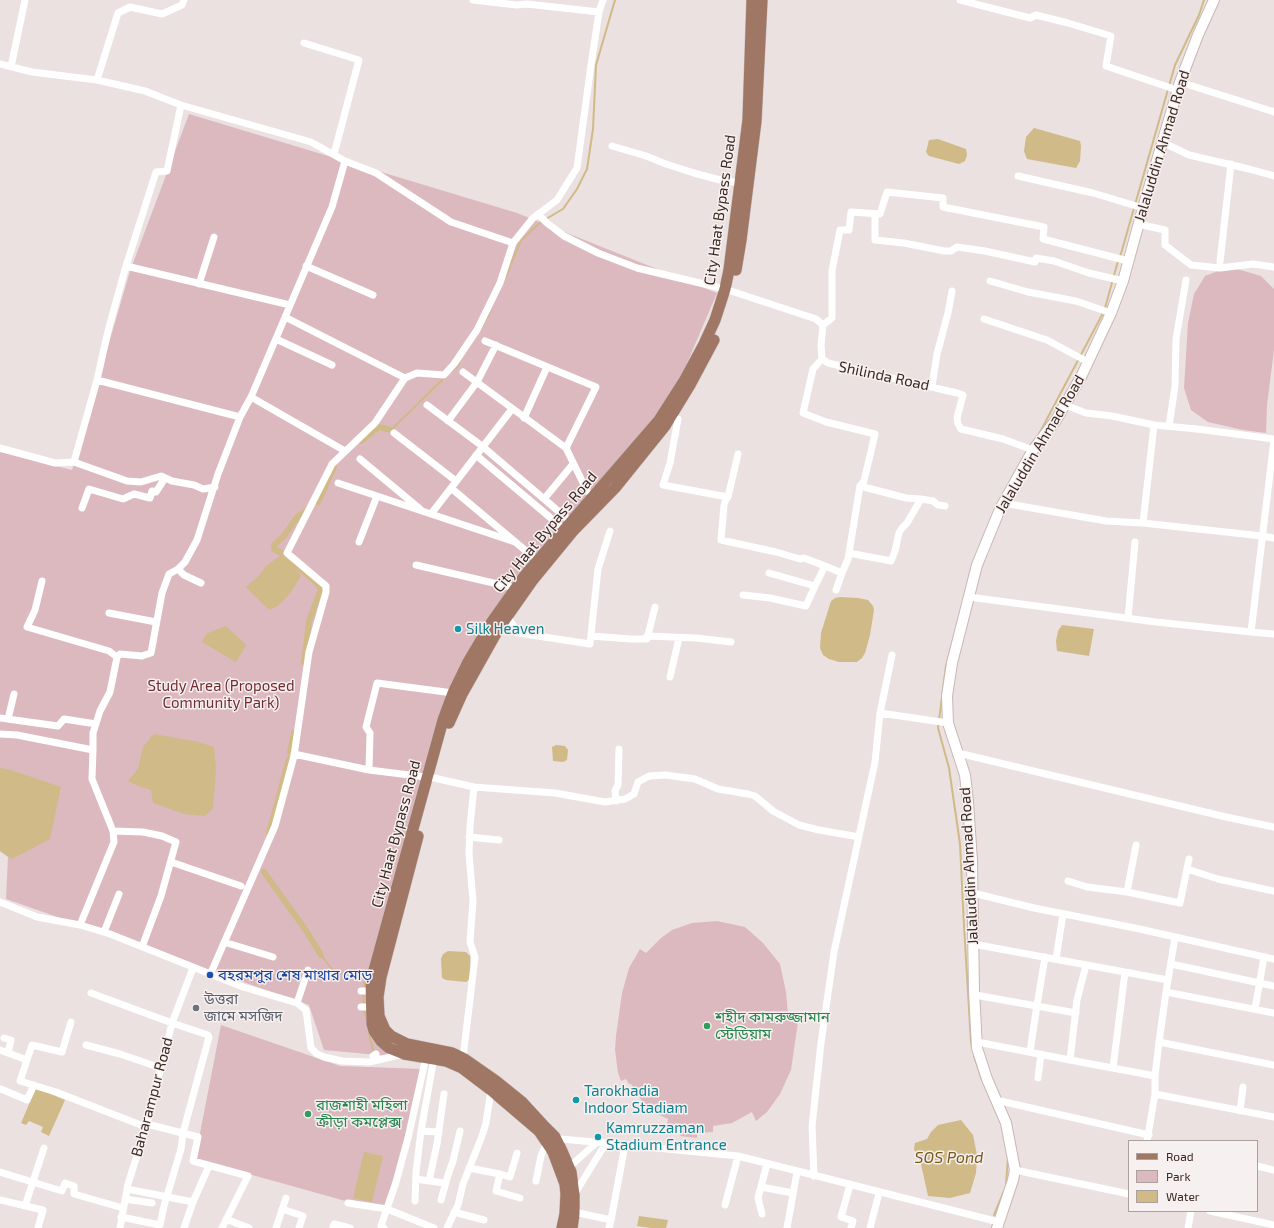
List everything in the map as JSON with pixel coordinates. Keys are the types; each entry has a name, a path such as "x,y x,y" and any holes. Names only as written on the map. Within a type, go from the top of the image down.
{"main road":[{"name":"City Haat Bypass Road","path":"571,1228 565,1214 565,1171 562,1149 462,1068 446,1061 430,1058 405,1049 385,1030 379,1016 378,997 381,977 443,720 453,693 468,662 491,623 525,575 659,420 684,381 704,344 728,290 748,120 752,0"},
{"name":"City Haat Bypass Road","path":"430,777 462,694 480,660 507,616 532,581 573,531 615,488 665,426 711,348 722,321 728,290 741,240 756,121 762,0"},
{"name":"City Haat Bypass Road","path":"405,1049 452,1053 463,1058 496,1081 522,1102 551,1140"},
{"name":"City Haat Bypass Road","path":"565,1171 574,1183 574,1212 571,1228"}],"street":[{"path":"12,67 25,0"},
{"path":"97,80 118,13 130,6 162,14 182,5 184,0"},
{"path":"473,0 599,12"},
{"path":"210,975 275,826 294,754 309,652 326,592 326,586 288,553 332,464 375,423 405,378 417,373 444,374 454,364 477,330 500,283 514,243 533,218 557,200 577,168 599,12 603,0"},
{"path":"960,0 1030,18 1036,16 1049,18 1111,36 1106,66 1274,111"},
{"name":"Jalaluddin Ahmad Road","path":"998,1225 1015,1170 1006,1123 996,1100 976,1042 972,861 968,802 965,775 948,723 947,696 952,663 977,566 1003,503 1033,450 1056,420 1081,377 1111,313 1122,282 1178,86 1198,35 1214,0"},
{"path":"304,44 359,60 334,154"},
{"path":"0,64 32,72 97,80 144,91 181,105 311,142 345,161 376,173 451,222 514,243"},
{"path":"74,462 97,380 108,331 126,266 156,172 167,171 181,105"},
{"path":"1162,142 1189,155 1231,164 1274,176"},
{"path":"612,146 694,173 720,180 740,183"},
{"path":"117,656 120,654 142,656 150,653 162,593 168,574 178,569 185,562 196,540 215,487 218,474 240,417 251,397 332,207 345,161"},
{"path":"1220,262 1231,164"},
{"path":"1018,176 1092,193 1143,208"},
{"path":"539,215 564,236 598,253 637,268 728,290 816,319 823,324 832,318 832,271 840,230 849,230 851,212 880,214 887,192 943,198 943,207 1044,227 1043,239 1128,261"},
{"path":"875,214 875,240 904,243 944,252 951,251 957,247 985,251 1035,262 1036,258 1054,261 1122,282"},
{"path":"1138,224 1165,230 1166,245 1191,264 1220,268 1253,264 1274,267"},
{"path":"199,284 214,237"},
{"path":"126,266 290,305"},
{"path":"306,266 374,295"},
{"path":"1169,426 1175,386 1176,339 1186,280"},
{"path":"990,281 1028,292 1076,301 1111,313"},
{"path":"932,386 937,354 948,313 952,291"},
{"path":"285,317 405,378"},
{"path":"984,319 1047,340 1088,362"},
{"name":"Shilinda Road","path":"823,324 821,345 822,359 828,363 932,386 963,395 957,418 961,429 1003,439 1033,450"},
{"path":"276,339 332,365"},
{"path":"485,341 596,388 566,448"},
{"path":"448,421 477,382 496,345"},
{"path":"822,359 813,369 802,414 826,422 875,434 864,481 860,486 849,553 836,590"},
{"path":"524,418 547,367"},
{"path":"463,372 566,448 587,491"},
{"path":"97,380 240,417"},
{"path":"251,397 345,451"},
{"path":"427,405 483,447 544,499 568,526"},
{"path":"1065,405 1086,413 1154,424 1274,439 1251,632"},
{"path":"427,513 451,488 512,409"},
{"path":"678,419 670,463 663,485 727,496"},
{"path":"1143,523 1154,424"},
{"path":"394,433 456,481"},
{"path":"0,448 55,463 74,462 127,481 141,482 161,476 172,481 194,485 203,489 215,487"},
{"path":"738,454 728,497 727,496 724,505 720,540 776,552 800,559 804,558 842,573"},
{"path":"476,455 568,526"},
{"path":"360,459 427,513"},
{"path":"544,499 573,464"},
{"path":"82,508 89,489 124,499 134,494 150,498 152,491 156,492 165,478"},
{"path":"338,483 515,542"},
{"path":"860,486 906,498 933,501 938,505 945,506"},
{"path":"451,488 532,556"},
{"path":"359,542 377,496"},
{"path":"849,553 891,561 899,533 907,523 921,499"},
{"path":"1003,503 1106,521 1143,523 1274,538"},
{"path":"507,616 518,633 590,644 598,569 610,531"},
{"path":"1128,618 1135,542"},
{"path":"416,565 515,588"},
{"path":"743,595 770,598 806,606 825,566"},
{"path":"178,569 184,575 202,583"},
{"path":"769,573 815,586"},
{"path":"42,581 35,610 27,627 110,651 117,656"},
{"path":"969,597 1128,618 1274,634"},
{"path":"591,636 646,639 655,607"},
{"path":"109,613 156,622"},
{"path":"647,636 731,642"},
{"path":"670,677 679,638"},
{"path":"814,1176 812,1126 821,1043 834,952 875,762 880,713 892,655"},
{"path":"80,925 114,846 113,831 92,779 93,734 100,711 110,692 117,656"},
{"path":"369,770 370,733 366,727 377,683 453,693"},
{"path":"14,694 4,719 58,726 64,719 96,724"},
{"path":"880,713 948,723"},
{"path":"0,734 17,735 93,750"},
{"path":"616,801 615,791 618,785 619,749"},
{"path":"958,753 1028,771 1274,827"},
{"path":"294,754 369,770 430,777 474,787 555,792 605,802 625,799 634,794 638,782 649,776 665,775 695,779 718,789 755,796 773,811 799,825 859,837"},
{"path":"463,1058 475,957 470,942 473,901 469,854 469,837 474,787"},
{"path":"113,831 143,832 162,836 176,842 161,896 142,947"},
{"path":"469,837 499,840"},
{"path":"1127,892 1136,845"},
{"path":"1068,881 1087,887 1127,892 1180,903 1189,859"},
{"path":"171,862 241,886"},
{"path":"1186,869 1218,879 1274,891"},
{"path":"973,893 1063,914 1175,936 1274,959"},
{"path":"104,932 119,894"},
{"path":"0,902 37,917 80,925 104,932 210,975 243,987 297,1003 306,1010 311,1048 317,1054 338,1061 353,1063 369,1062 405,1049"},
{"path":"1056,958 1063,914"},
{"path":"996,1100 1148,1138 1155,1094 1155,1076 1159,1042 1175,936"},
{"path":"224,942 273,957"},
{"path":"974,944 1168,980"},
{"path":"1255,1009 1264,956"},
{"path":"1030,1052 1045,957"},
{"path":"1171,964 1274,986"},
{"path":"1070,1060 1077,1000 1086,965"},
{"name":"Baharampur Road","path":"120,1228 127,1189 146,1126 172,1023 193,968"},
{"path":"297,1003 308,970"},
{"path":"1113,1068 1125,972"},
{"path":"1166,992 1274,1013"},
{"path":"91,993 208,1035 209,1037 160,1225 146,1225 121,1217"},
{"path":"974,995 1076,1013"},
{"path":"71,1022 62,1052 32,1045 20,1081 56,1092 146,1126 198,1137 193,1161 248,1176 222,1228"},
{"path":"4,1038 11,1040 8,1053"},
{"path":"976,1042 1155,1076"},
{"path":"1159,1042 1274,1065"},
{"path":"86,1045 120,1054 161,1068"},
{"path":"0,1050 26,1060"},
{"path":"1038,1078 1041,1054"},
{"path":"415,1201 421,1131 430,1058"},
{"path":"384,1228 381,1226 396,1182 430,1058"},
{"path":"1,1089 27,1100 34,1085"},
{"path":"1240,1111 1243,1087"},
{"path":"447,1228 469,1168 479,1147 486,1123 491,1090"},
{"path":"429,1181 439,1132 444,1094"},
{"path":"1155,1094 1274,1118"},
{"path":"421,1131 439,1132"},
{"path":"441,1200 453,1161 460,1131"},
{"path":"536,1181 541,1156 551,1140 606,1143 738,1156 998,1225"},
{"path":"565,1171 596,1143"},
{"path":"574,1195 606,1143"},
{"path":"609,1228 625,1145"},
{"path":"25,1206 44,1148"},
{"path":"469,1168 510,1177 517,1153"},
{"path":"725,1205 738,1156"},
{"path":"762,1214 758,1198 767,1164"},
{"path":"184,1228 193,1202 209,1166"},
{"path":"1258,1166 1274,1170"},
{"path":"1015,1170 1128,1194"},
{"path":"0,1172 62,1191 65,1183 69,1184 74,1186 74,1194 123,1208"},
{"path":"787,1228 797,1172"},
{"path":"500,1174 496,1191 520,1198"},
{"path":"416,1179 445,1184"},
{"path":"850,1186 841,1217 853,1221 851,1228"},
{"path":"761,1187 793,1193"},
{"path":"127,1189 193,1202"},
{"path":"870,1228 879,1193"},
{"path":"276,1228 286,1198"},
{"path":"125,1199 152,1203"},
{"path":"0,1200 43,1210 38,1228"},
{"path":"348,1203 387,1208 434,1228"},
{"path":"282,1209 303,1216 299,1228"},
{"path":"454,1212 484,1220"},
{"path":"574,1212 611,1220"},
{"path":"1188,1228 1191,1212"},
{"path":"1215,1212 1274,1224"},
{"path":"226,1219 249,1228"},
{"path":"333,1228 334,1224 350,1228"}],"green space":[{"name":"Study Area (Proposed Community Park)","path":"189,114 517,213 717,293 673,396 454,685 370,966 370,1037 389,1056 324,1050 309,1005 6,899 8,857 0,851 0,452 72,470 130,271"},
{"path":"1237,269 1261,276 1274,289 1274,350 1267,405 1266,433 1243,430 1208,422 1191,410 1184,388 1188,323 1194,294 1205,276 1218,271"},
{"name":"শহীদ কামরুজ্জামান স্টেডিয়াম","path":"717,921 745,927 763,943 780,964 786,992 788,1014 799,1015 791,1070 780,1094 767,1112 756,1121 752,1112 732,1123 713,1126 713,1132 697,1133 697,1138 680,1136 680,1128 667,1126 668,1119 657,1114 642,1101 626,1079 621,1081 618,1073 615,1050 622,993 629,968 640,949 646,953 661,938 672,930 692,923"},
{"name":"রাজশাহী মহিলা ক্রীড়া কমপ্লেক্স","path":"221,1025 340,1066 423,1069 385,1212 195,1159"}],"water":[{"path":"1034,128 1080,141 1080,161 1076,168 1027,159 1024,151 1026,137"},
{"path":"938,139 966,149 967,155 965,161 959,164 929,156 926,152 929,140"},
{"path":"280,556 290,561 301,576 291,592 278,606 269,610 246,587 258,577 266,566"},
{"path":"840,597 868,600 873,606 874,610 870,635 865,653 857,662 839,662 829,659 823,655 820,648 821,633 831,601"},
{"path":"1062,625 1094,629 1089,656 1057,651 1056,641 1058,631"},
{"path":"226,626 246,645 236,662 202,642 206,634"},
{"path":"154,734 199,742 214,747 216,769 213,808 205,816 184,814 153,803 151,790 128,781 138,769 143,747"},
{"path":"556,745 565,746 568,750 567,760 563,762 553,761 552,747"},
{"path":"0,768 11,770 61,787 50,839 12,859 0,851"},
{"path":"448,951 466,952 470,956 471,978 466,982 446,980 442,978 441,959 443,954"},
{"path":"36,1088 65,1100 49,1136 41,1132 43,1127 29,1121 26,1125 21,1123"},
{"name":"SOS Pond","path":"961,1120 973,1135 977,1155 976,1173 970,1193 950,1198 928,1196 921,1164 914,1149 915,1143 927,1139 938,1125"},
{"path":"364,1152 383,1156 372,1202 353,1198"},
{"path":"639,1216 668,1220 666,1228 637,1226"}],"waterway":[{"path":"546,219 563,209 577,189 587,169 593,129 596,65 615,0"},
{"path":"1120,257 1175,65 1199,15 1204,0"},
{"path":"506,276 521,240 542,221"},
{"path":"1105,308 1118,261"},
{"path":"479,332 491,310"},
{"path":"1039,434 1103,313"},
{"path":"452,371 457,367 460,361"},
{"path":"391,430 444,378"},
{"path":"361,441 379,427 391,430"},
{"path":"318,502 334,467"},
{"path":"304,663 309,621 321,589 316,582 285,555 274,549 274,545 284,536 298,516 310,509"},
{"path":"953,640 946,666 938,728 949,768 960,844 972,1047"},
{"path":"290,752 294,733"},
{"path":"269,833 289,759"},
{"path":"264,872 307,932 321,955"},
{"path":"321,955 336,972 364,977 364,989"},
{"path":"363,995 364,1004"},
{"path":"364,1009 367,1021"},
{"path":"369,1033 373,1050"},
{"path":"974,1056 982,1080"},
{"path":"1006,1185 1008,1157"},
{"path":"994,1215 1004,1191"}],"place":[{"name":"Silk Heaven","path":"458,629"},
{"name":"বহরমপুর শেষ মাথার মোড়","path":"210,975"},
{"name":"উত্তরা জামে মসজিদ","path":"196,1008"},
{"name":"শহীদ কামরুজ্জামান স্টেডিয়াম","path":"707,1026"},
{"name":"Tarokhadia Indoor Stadiam","path":"576,1100"},
{"name":"রাজশাহী মহিলা ক্রীড়া কমপ্লেক্স","path":"308,1114"},
{"name":"Kamruzzaman Stadium Entrance","path":"598,1137"}]}
